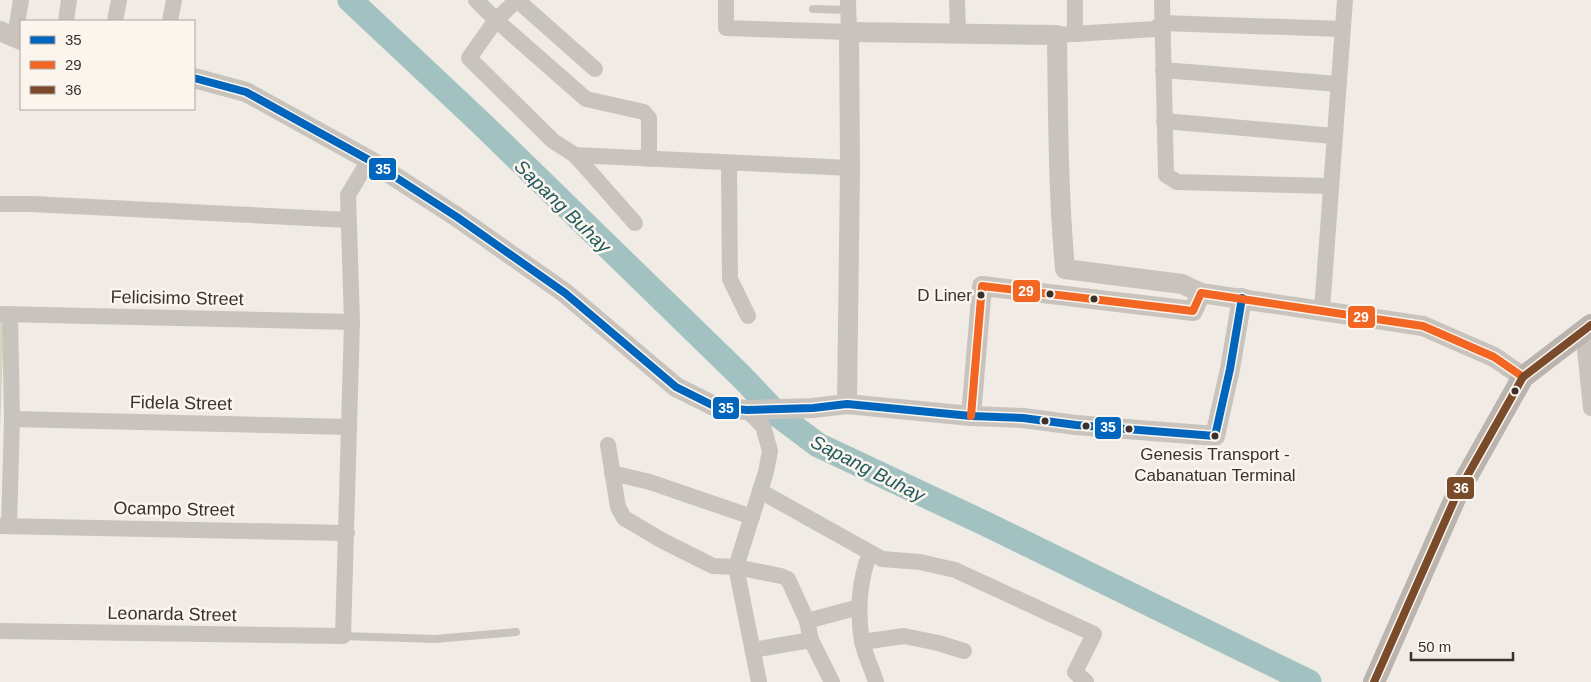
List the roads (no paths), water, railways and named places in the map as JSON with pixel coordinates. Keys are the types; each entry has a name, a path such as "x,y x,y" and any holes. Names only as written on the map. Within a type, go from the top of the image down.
{"main road":[{"path":"1374,682 1457,494 1523,377 1587,328"}],"street":[{"path":"12,36 20,0"},
{"path":"66,20 69,0"},
{"path":"115,20 119,0"},
{"path":"170,20 174,0"},
{"path":"476,0 586,99 644,112 649,118 649,159"},
{"path":"595,69 517,0 496,20 469,58 553,141 575,156 635,223"},
{"path":"726,0 726,28 849,32 1066,34 1155,29 1162,23 1342,29"},
{"path":"956,0 958,33"},
{"path":"1075,0 1066,34 1058,136 1062,233 1066,269 1182,284 1201,293 1423,326 1494,358 1523,377"},
{"path":"1162,0 1166,175 1177,182 1330,186"},
{"path":"1322,310 1345,0"},
{"path":"847,404 850,168 848,5"},
{"path":"1163,70 1338,84"},
{"path":"195,78 246,92 369,160 457,217 566,293 676,387 716,407 753,410 813,408 847,404 1214,436 1230,369 1242,298"},
{"path":"1164,121 1334,136"},
{"path":"575,156 850,168"},
{"path":"343,636 352,322 348,195 369,160"},
{"path":"729,163 730,279 748,316"},
{"path":"0,204 349,220"},
{"path":"971,416 982,286 1193,311 1201,293"},
{"path":"4,526 12,419 5,314"},
{"name":"Felicisimo Street","path":"5,314 352,322"},
{"path":"1587,328 1591,408"},
{"path":"753,410 763,426 770,451 766,472 736,567 759,682"},
{"name":"Fidela Street","path":"12,419 349,428"},
{"path":"608,444 618,507 624,518 663,541 713,566 736,567 788,579 807,621 811,640 832,682"},
{"path":"612,473 650,482 752,517"},
{"path":"760,491 882,559 920,562 956,570 1094,634 1075,672 1086,682"},
{"name":"Ocampo Street","path":"4,526 347,533"},
{"path":"870,553 863,569 859,607 862,642 876,682"},
{"path":"807,621 859,607"},
{"name":"Leonarda Street","path":"0,631 343,636"},
{"path":"862,642 904,636 938,642 964,651"},
{"path":"753,650 811,640"}],"lane":[{"path":"813,10 848,5"},
{"path":"343,636 435,639 516,632"}],"waterway":[{"name":"Sapang Buhay","path":"350,0 482,124 743,378 778,415 818,445 986,524 1309,682"}],"place":[{"name":"D Liner","path":"981,295"},
{"name":"Genesis Transport - Cabanatuan Terminal","path":"1215,436"}]}
